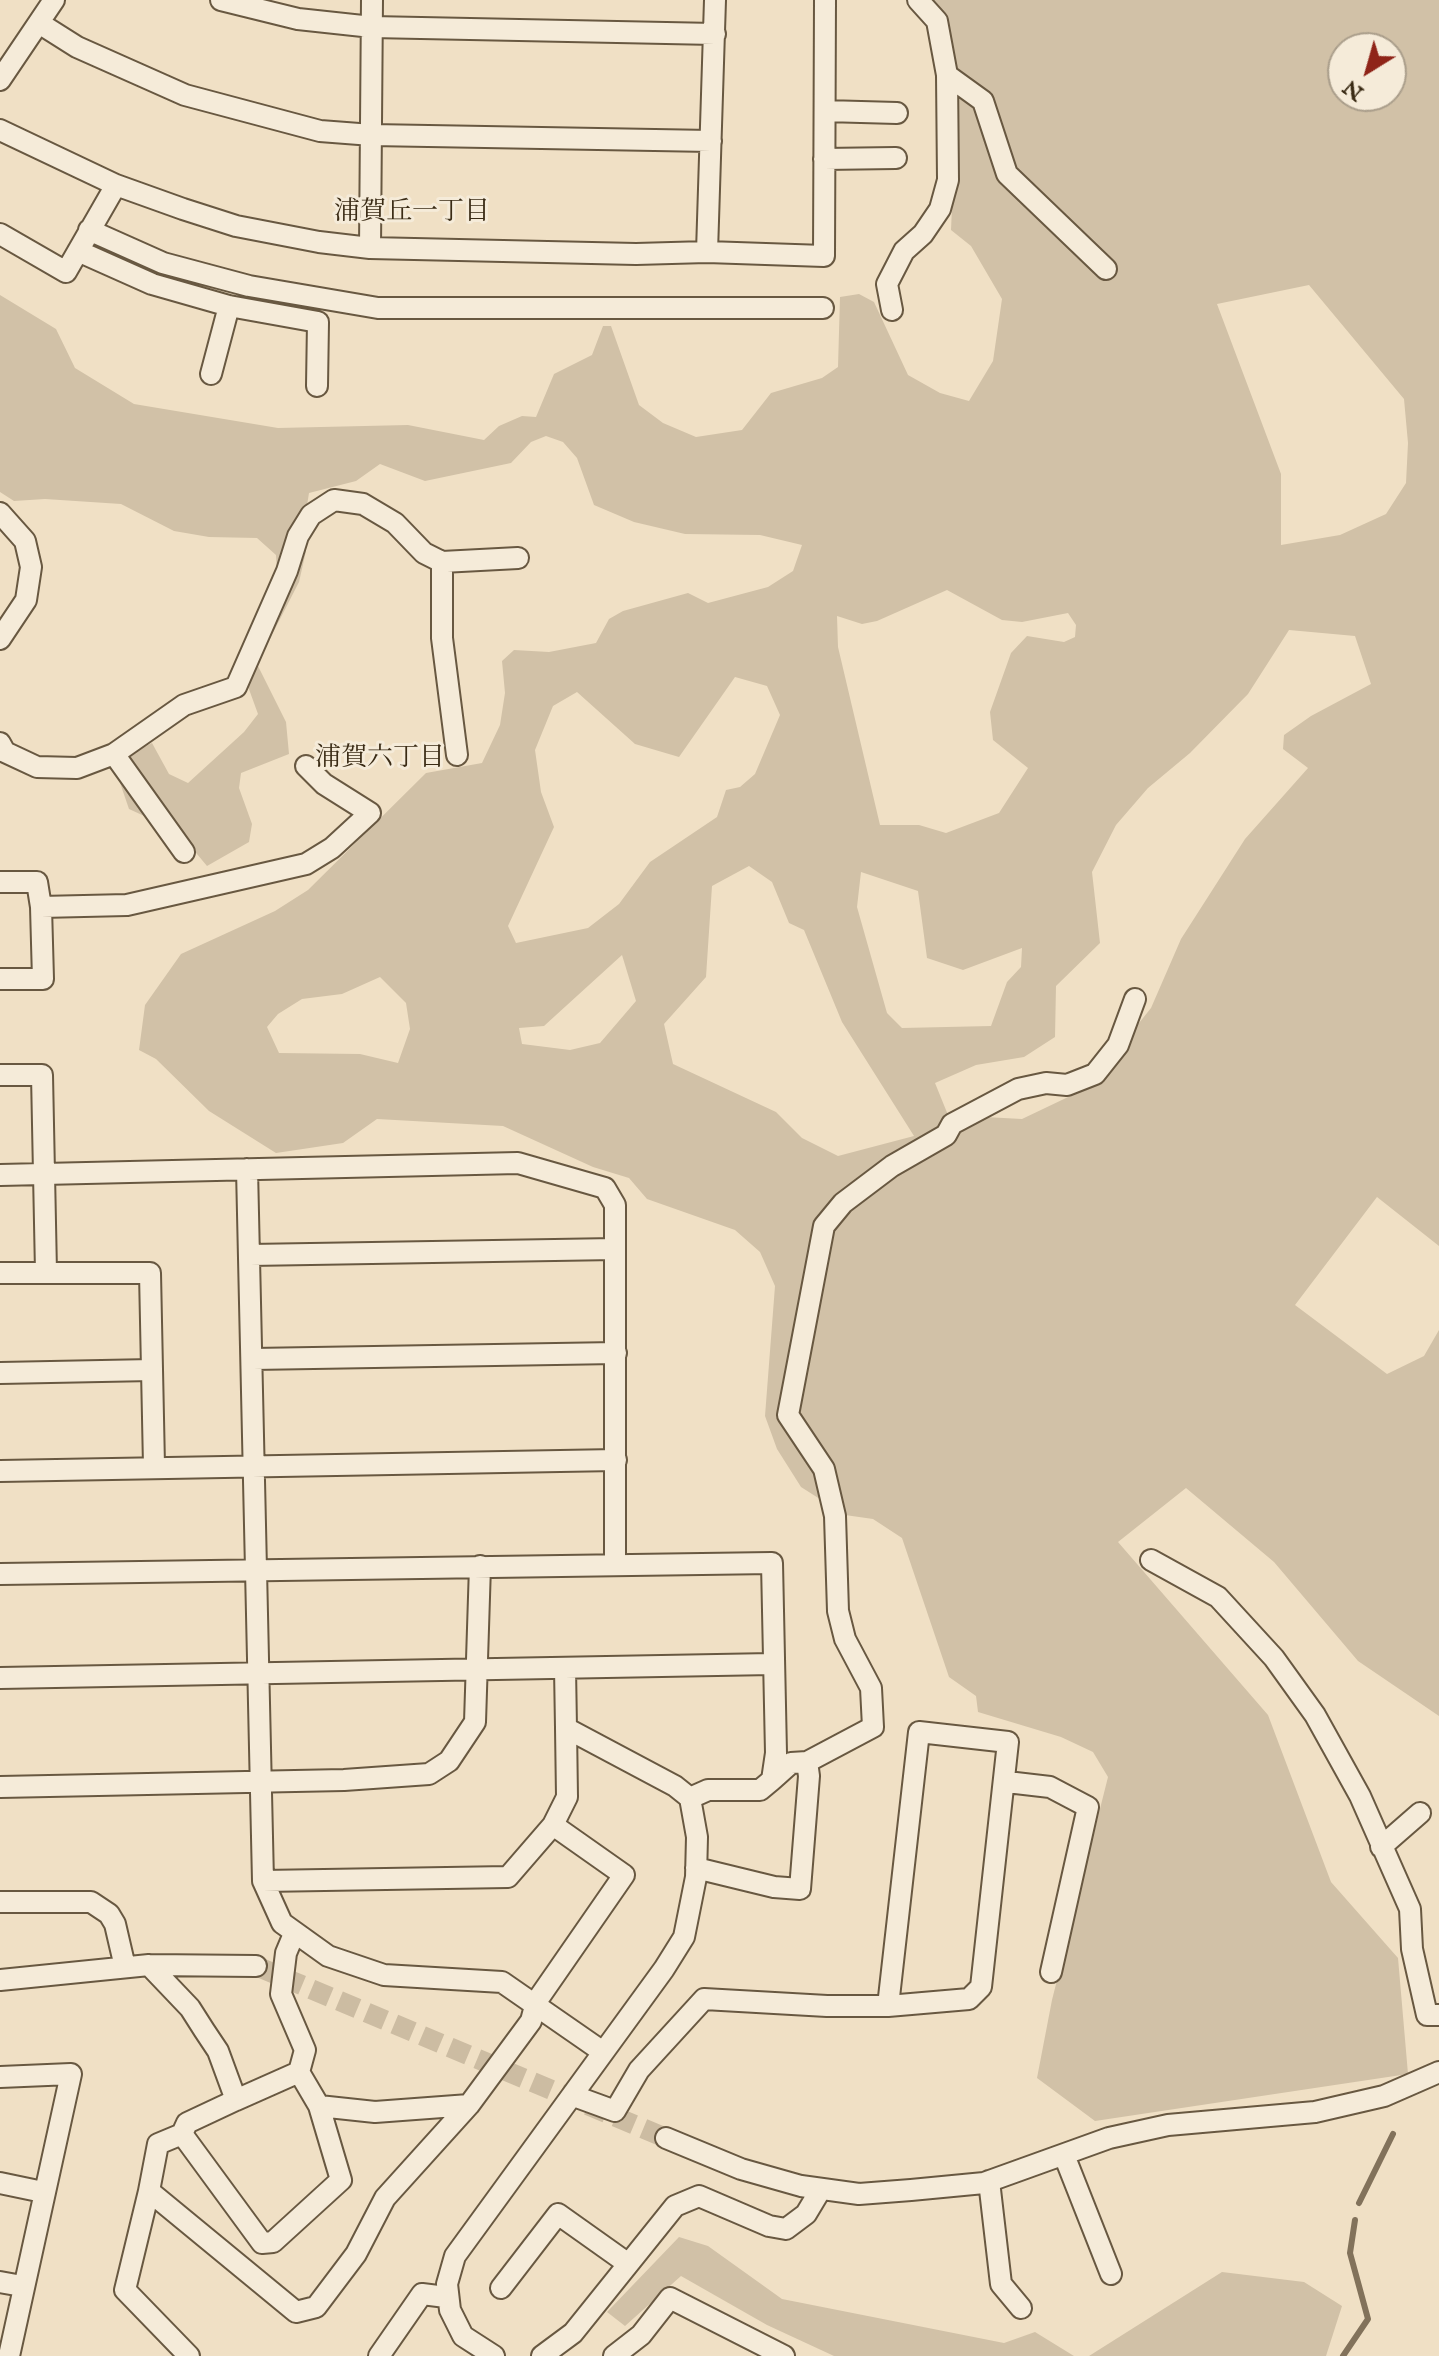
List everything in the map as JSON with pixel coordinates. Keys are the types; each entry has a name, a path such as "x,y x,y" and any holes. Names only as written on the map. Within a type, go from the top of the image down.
{"street":[{"path":"0,80 54,0"},
{"path":"221,0 298,19 372,27 715,34"},
{"path":"370,248 372,0"},
{"path":"707,252 715,0"},
{"path":"0,130 41,153 116,185 236,226 370,248 824,256 825,0"},
{"path":"892,310 887,284 904,251 923,234 940,209 948,180 947,75 937,21 918,0"},
{"path":"39,23 77,47 185,95 320,131 372,135 711,141"},
{"path":"947,75 983,101 1007,174 1106,269"},
{"path":"825,111 897,113"},
{"path":"824,159 896,158"},
{"path":"0,234 66,272 116,185"},
{"path":"89,230 163,263 249,286 378,308 823,308"},
{"path":"78,251 152,284 229,306 318,322 317,386"},
{"path":"211,374 229,306"},
{"path":"3,748 37,767 56,770 77,768 114,754 184,705 236,687 287,571 298,536 319,509 334,500 363,504 395,523 424,553 442,562 518,558"},
{"path":"0,513 25,541 31,567 26,600 0,639"},
{"path":"442,562 442,638 457,755"},
{"path":"114,754 184,852"},
{"path":"41,907 127,905 306,864 332,848 370,813 324,784 306,766"},
{"path":"0,882 37,882 41,907 43,979 0,979"},
{"path":"690,1798 708,1790 760,1790 791,1763 807,1762 873,1727 871,1688 845,1639 838,1611 835,1516 824,1469 788,1415 824,1226 843,1203 892,1166 946,1135 952,1124 1018,1089 1046,1083 1067,1085 1095,1074 1118,1045 1135,999"},
{"path":"0,1075 42,1075 46,1272"},
{"path":"0,1175 518,1163 605,1188 615,1205 615,1564"},
{"path":"247,1169 263,1881 282,1923 328,1956 362,1969 406,1978 502,1982 536,2002 603,2052"},
{"path":"250,1255 615,1249"},
{"path":"0,1273 150,1273 154,1466"},
{"path":"253,1359 616,1353"},
{"path":"0,1373 152,1370"},
{"path":"0,1471 616,1460"},
{"path":"1151,1560 1218,1597 1274,1658 1315,1715 1360,1796 1410,1909 1412,1949 1427,2015 1439,2015"},
{"path":"0,1574 772,1563 776,1753 772,1780"},
{"path":"0,1787 403,1779 429,1774 449,1761 475,1722 480,1566"},
{"path":"0,1678 772,1664"},
{"path":"263,1881 508,1877 553,1825 567,1797 565,1668"},
{"path":"494,2356 463,2336 446,2297 451,2268 463,2243 574,2096 684,1937 696,1868 697,1837 690,1798 675,1786 566,1728"},
{"path":"574,2096 615,2111 639,2070 704,1999 888,2006 969,1999 981,1987 1007,1782 1008,1742 919,1732 888,2006"},
{"path":"696,1868 774,1887 800,1889 809,1776 807,1762"},
{"path":"1007,1782 1050,1787 1088,1807 1051,1972"},
{"path":"1381,1847 1420,1813"},
{"path":"149,2191 296,2312 316,2307 356,2254 385,2198 469,2105 531,2021 536,2002 624,1875 553,1825"},
{"path":"0,1902 91,1902 109,1914 115,1924 125,1967"},
{"path":"182,2134 262,2243 273,2242 341,2180 319,2106 299,2072 305,2050 281,1994 286,1953 294,1934"},
{"path":"149,1965 190,2008 211,2041 236,2100"},
{"path":"0,1980 149,1965 256,1966"},
{"path":"189,2356 125,2290 158,2144 182,2134 187,2123 299,2072"},
{"path":"666,2138 741,2169 821,2189 859,2194 989,2181 1109,2138 1168,2125 1315,2112 1384,2096 1439,2072"},
{"path":"0,2077 71,2074 9,2356"},
{"path":"319,2106 375,2112 469,2105"},
{"path":"1064,2155 1111,2274"},
{"path":"989,2181 1001,2284 1021,2308"},
{"path":"0,2183 43,2192"},
{"path":"542,2356 564,2343 663,2218 688,2199 699,2196 769,2226 786,2229 806,2214 821,2189"},
{"path":"501,2288 558,2214 627,2263"},
{"path":"0,2282 22,2286"},
{"path":"379,2356 422,2294 446,2297"},
{"path":"614,2356 641,2335 670,2298 784,2356"}],"shaded area":[{"path":"928,0 1439,0 1439,1246 1377,1197 1295,1305 1387,1374 1424,1356 1439,1330 1439,1716 1358,1661 1274,1562 1186,1488 1118,1542 1268,1715 1331,1882 1398,1958 1408,2074 1095,2121 1037,2078 1052,2000 1108,1777 1093,1752 1061,1737 978,1712 976,1696 949,1677 902,1538 873,1519 845,1515 801,1487 777,1449 765,1416 775,1286 760,1252 735,1230 647,1199 629,1178 593,1167 503,1126 377,1119 343,1143 276,1153 209,1111 156,1059 139,1050 145,1005 181,954 275,911 308,890 426,773 482,763 500,725 505,693 502,661 514,650 549,652 596,643 609,619 623,611 688,593 708,603 768,587 793,571 802,545 760,535 685,534 634,522 594,505 577,458 563,442 546,436 531,442 511,463 425,481 380,464 356,481 309,493 304,524 306,551 299,582 257,664 286,722 289,754 241,773 239,788 252,824 249,842 207,866 187,842 166,826 129,809 118,777 133,752 152,743 169,774 188,783 244,732 258,714 238,659 279,602 276,555 257,538 209,537 174,531 121,504 45,499 14,501 0,492 0,295 56,329 75,368 134,404 278,428 408,425 484,440 499,426 522,416 536,417 554,374 592,355 603,326 611,326 639,405 663,423 696,437 742,430 771,393 822,378 838,367 840,297 859,294 874,302 908,375 940,393 969,401 993,361 1002,299 971,246 951,230 956,115","holes":["1309,285 1404,399 1408,443 1406,483 1386,514 1340,535 1281,545 1281,474 1217,304","947,590 1002,620 1022,622 1068,613 1076,625 1075,637 1064,642 1027,636 1011,653 990,712 993,740 1028,768 999,813 946,833 919,825 880,825 838,647 837,616 862,624 877,621","1289,630 1355,636 1371,684 1311,716 1284,735 1283,749 1308,768 1245,839 1181,939 1151,1008 1087,1088 1022,1119 948,1115 935,1083 976,1065 1024,1057 1055,1037 1056,986 1100,943 1092,872 1116,825 1148,788 1190,753 1248,694","735,677 767,686 780,715 755,774 740,787 726,790 717,817 650,862 619,904 588,928 516,943 508,926 554,827 541,792 535,750 553,706 577,692 635,744 679,757","749,866 772,882 789,923 804,930 842,1022 914,1136 838,1156 802,1138 776,1112 673,1064 664,1024 706,977 712,886","861,872 918,891 927,958 963,970 1022,948 1021,967 1007,982 991,1026 902,1028 887,1013 857,907","622,955 636,1001 600,1043 570,1050 522,1044 519,1028 544,1026","380,977 406,1003 410,1029 398,1063 360,1054 279,1053 267,1027 278,1014 302,999 342,994"]},
{"path":"679,2237 708,2246 782,2299 1004,2343 1035,2332 1074,2356 834,2356 767,2325 681,2276 625,2326 607,2312"},
{"path":"1222,2272 1304,2282 1342,2306 1326,2356 1089,2356"}],"waterway":[{"path":"1359,2203 1393,2134"},
{"path":"1343,2356 1368,2319 1350,2253 1355,2220"}],"tunnel":[{"path":"256,1966 666,2138"}],"district":[{"name":"浦賀丘一丁目","path":"412,214"},
{"name":"浦賀六丁目","path":"380,760"}]}
